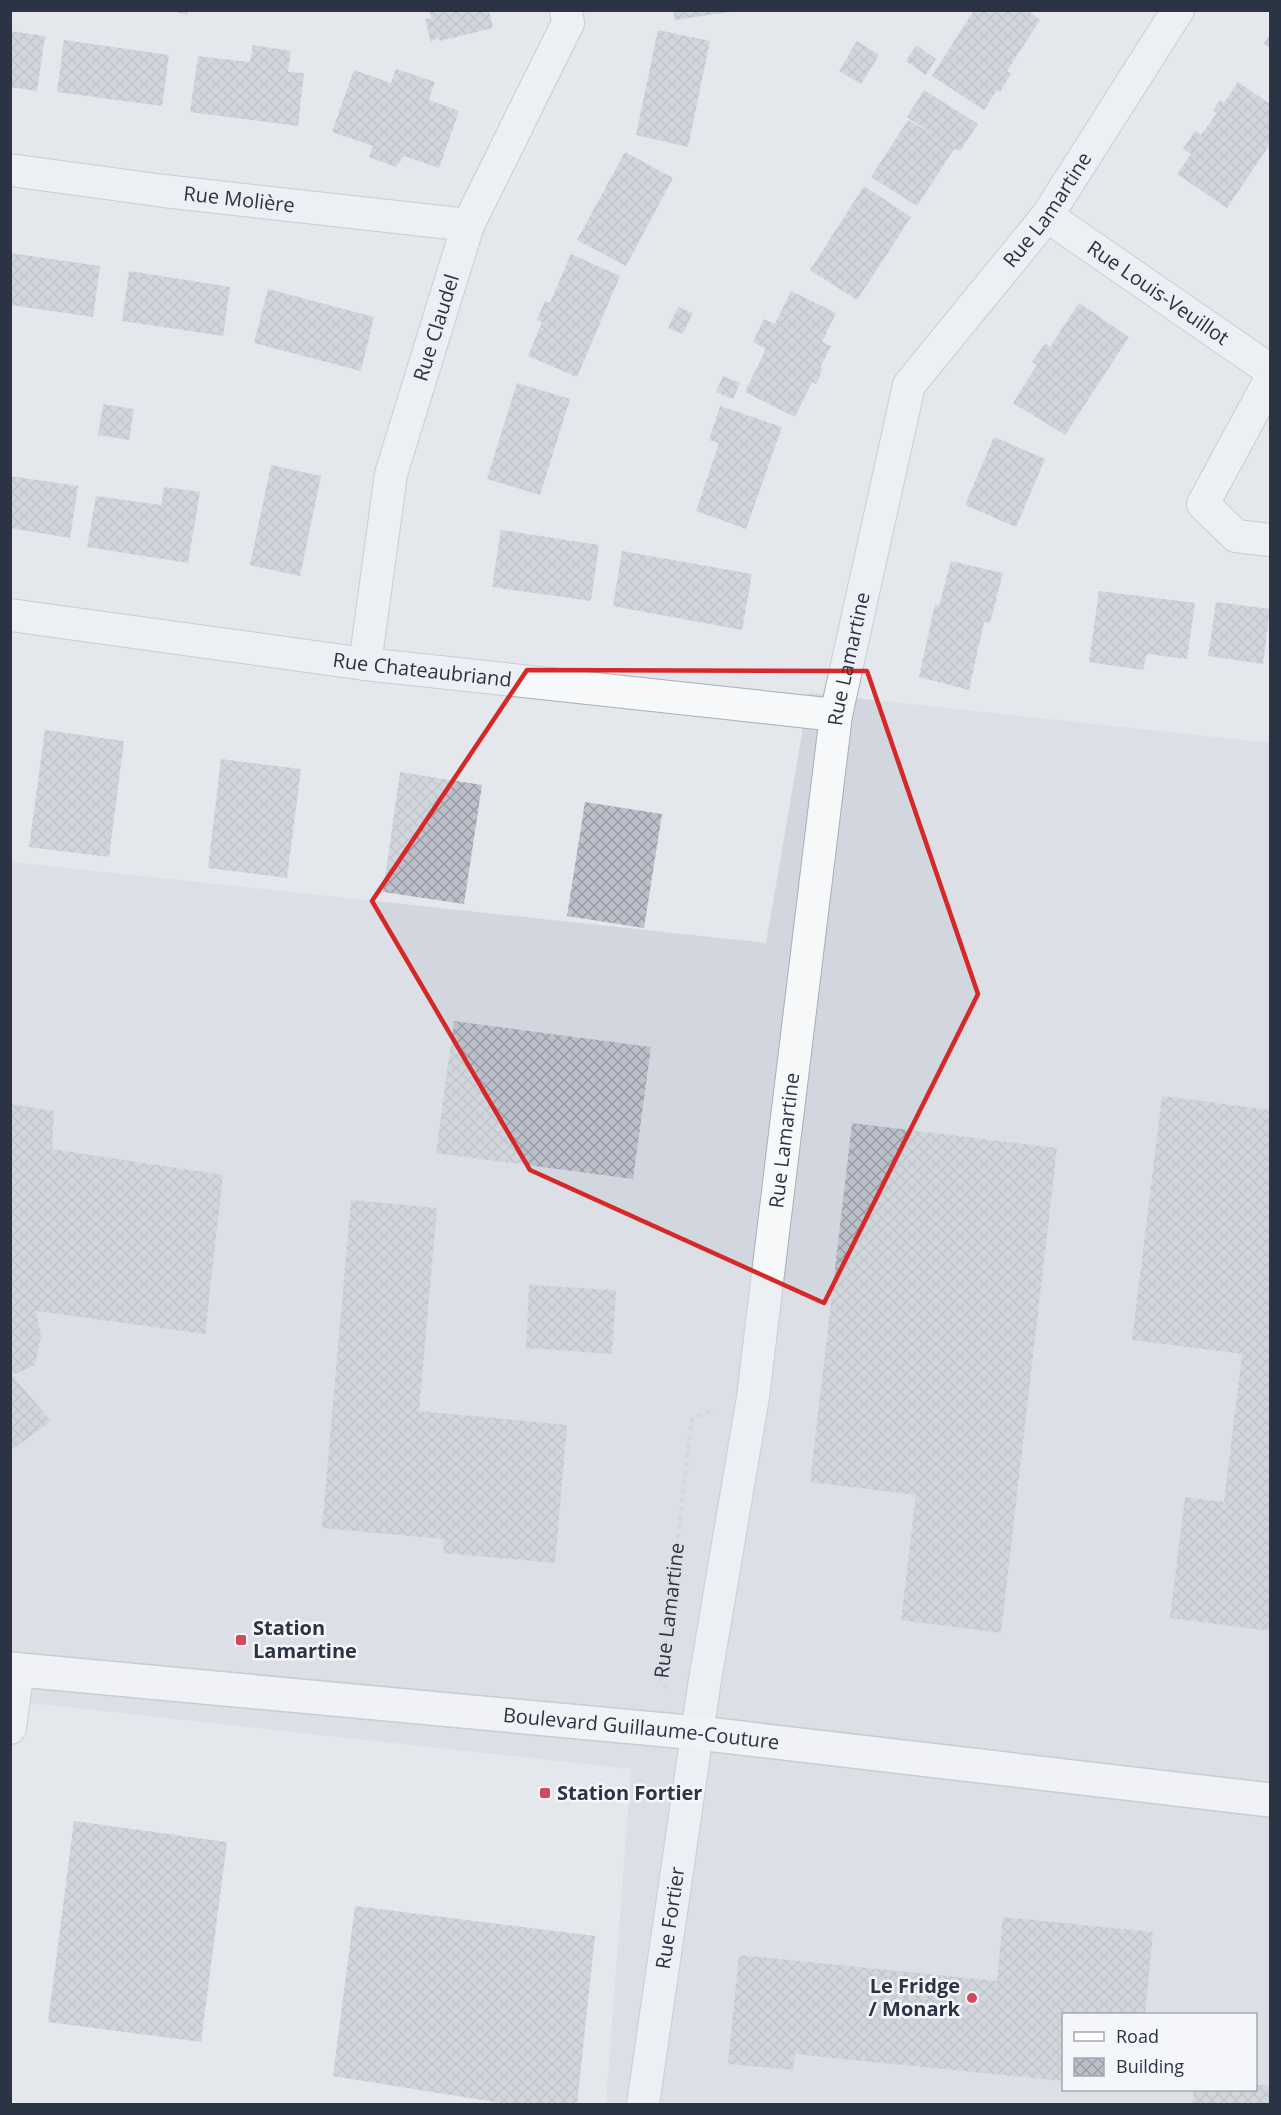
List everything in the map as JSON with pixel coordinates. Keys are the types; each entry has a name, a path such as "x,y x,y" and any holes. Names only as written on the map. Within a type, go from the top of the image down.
{"main road":[{"name":"Boulevard Guillaume-Couture","path":"14,1670 698,1733 1270,1800"}],"street":[{"name":"Rue Claudel","path":"365,664 391,474 468,225 568,23 566,10"},
{"name":"Rue Lamartine","path":"698,1733 753,1397 836,715 909,385 1047,216 1178,10"},
{"name":"Rue Molière","path":"10,170 468,225"},
{"name":"Rue Louis-Veuillot","path":"1047,216 1270,370"},
{"path":"1270,380 1203,504 1236,536 1270,540"},
{"name":"Rue Chateaubriand","path":"10,615 365,664 836,715"},
{"path":"10,1728 14,1670"},
{"name":"Rue Fortier","path":"643,2104 698,1733"}],"path":[{"name":"Rue Lamartine","path":"698,1733 661,1680 692,1418 753,1397"}],"highlighted area":[{"path":"527,670 867,671 978,994 824,1303 530,1170 372,901"}],"shaded area":[{"path":"809,693 1270,743 1270,2104 606,2104 631,1769 11,1701 11,862 766,943"}],"building":[{"path":"168,10 188,10 188,15"},
{"path":"429,10 489,10 493,28 440,41 438,37 431,42 425,19 431,18"},
{"path":"673,10 729,10 729,12 675,20"},
{"path":"974,10 1027,10 1040,20 1007,71 1011,74 1000,92 997,90 984,110 932,76"},
{"path":"658,30 710,41 688,147 636,135"},
{"path":"10,31 45,36 37,91 10,87"},
{"path":"1270,33 1270,48 1264,44"},
{"path":"64,40 169,55 162,106 57,92"},
{"path":"857,41 879,55 861,84 839,71"},
{"path":"253,45 291,51 288,72 304,73 298,126 190,112 198,56 250,62"},
{"path":"916,45 936,59 926,75 906,61"},
{"path":"396,69 435,82 429,100 459,111 439,168 404,156 396,167 369,157 373,146 332,132 354,70 391,83"},
{"path":"1238,82 1270,104 1270,144 1227,208 1177,174 1191,154 1183,149 1195,131 1201,135 1217,113 1213,110 1220,100 1224,103"},
{"path":"924,90 978,124 960,151 954,149 917,206 871,177 908,120 934,135 907,117"},
{"path":"625,152 673,178 626,266 577,240"},
{"path":"864,186 911,217 857,300 810,270"},
{"path":"10,253 100,266 93,317 10,305"},
{"path":"571,254 620,276 577,377 528,356 542,322 537,320 545,301 550,303"},
{"path":"129,271 230,287 223,336 122,321"},
{"path":"268,289 374,317 361,371 254,343"},
{"path":"791,291 836,313 822,342 831,346 820,368 823,369 816,384 812,382 795,417 745,392 766,349 753,342 764,319 775,324"},
{"path":"1079,303 1129,337 1065,435 1013,403 1037,365 1032,362 1045,343 1050,347"},
{"path":"678,307 693,313 683,334 668,328"},
{"path":"723,376 740,383 733,399 716,392"},
{"path":"517,383 570,399 540,495 487,479"},
{"path":"103,404 134,409 129,440 98,435"},
{"path":"720,406 782,427 746,529 696,511 719,443 709,440"},
{"path":"994,437 1045,459 1016,527 965,505"},
{"path":"271,465 321,476 300,576 250,565"},
{"path":"10,476 78,486 70,538 10,528"},
{"path":"164,487 200,492 188,563 87,547 96,496 161,505"},
{"path":"501,530 599,545 591,601 492,587"},
{"path":"622,551 752,574 742,630 613,606"},
{"path":"951,561 1003,573 990,623 984,622 969,690 919,677 935,604 939,606"},
{"path":"1099,591 1195,603 1187,659 1147,654 1143,670 1089,662"},
{"path":"1216,602 1270,609 1263,664 1208,656"},
{"path":"45,730 124,741 109,857 29,847"},
{"path":"221,759 301,769 287,878 208,868"},
{"path":"400,772 482,785 464,904 383,892"},
{"path":"585,802 662,814 644,928 567,916"},
{"path":"454,1021 651,1047 633,1179 436,1153"},
{"path":"1162,1096 1270,1110 1270,1631 1170,1618 1185,1497 1224,1502 1242,1354 1132,1340"},
{"path":"10,1104 54,1111 52,1149 223,1175 205,1334 36,1311 41,1336 35,1365 12,1375 51,1421 10,1451"},
{"path":"852,1123 1057,1148 1001,1633 901,1620 916,1495 810,1482"},
{"path":"351,1200 437,1208 419,1411 567,1425 555,1563 443,1553 444,1539 322,1528"},
{"path":"529,1285 616,1290 612,1354 526,1348"},
{"path":"74,1821 227,1842 201,2042 48,2022"},
{"path":"355,1906 595,1936 577,2104 507,2104 333,2076"},
{"path":"1003,1917 1153,1932 1145,2013 1062,2013 1062,2081 795,2054 793,2070 728,2064 739,1955 997,1981"},
{"path":"1257,2084 1270,2086 1270,2104 1192,2104 1194,2091 1257,2091"}],"place":[{"name":"Station Lamartine","path":"241,1640"},
{"name":"Station Fortier","path":"545,1793"},
{"name":"Le Fridge / Monark","path":"972,1998"}]}
